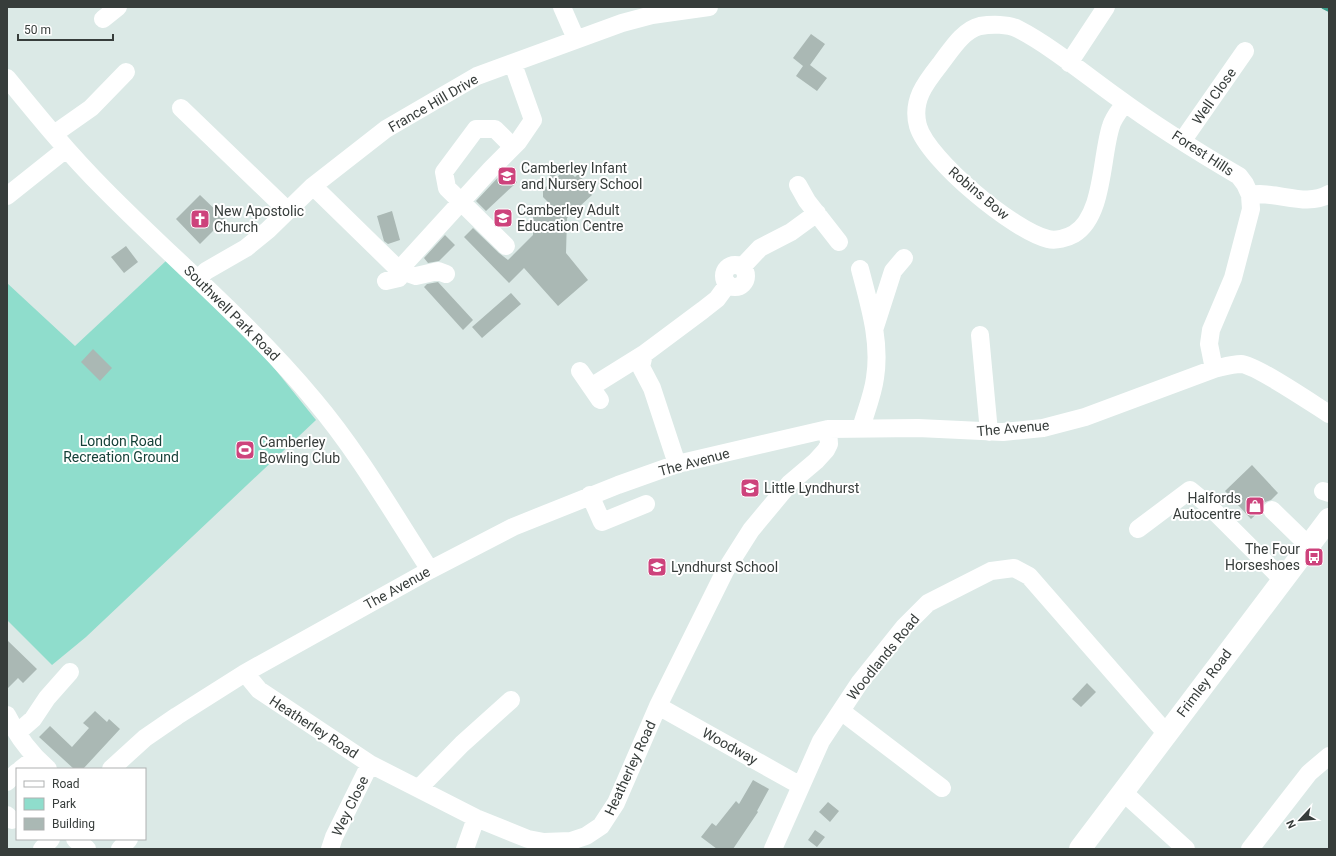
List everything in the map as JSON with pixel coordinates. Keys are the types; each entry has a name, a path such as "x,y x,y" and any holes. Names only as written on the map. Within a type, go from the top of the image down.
{"main road":[{"name":"Frimley Road","path":"1080,849 1166,733 1329,519"}],"street":[{"path":"103,19 118,7"},
{"path":"562,7 576,38"},
{"name":"France Hill Drive","path":"198,279 206,271 246,248 314,186 386,129 477,76 513,64 576,38 622,23 652,15 709,7"},
{"path":"1070,63 1106,7"},
{"name":"Forest Hills","path":"995,25 1009,26 1019,29 1070,63 1125,103 1238,176 1245,184 1250,195"},
{"name":"Robins Bow","path":"995,25 979,26 965,35 928,80 918,97 917,111 918,126 934,152 967,186 998,212 1036,234 1049,239 1064,238 1073,235 1085,226 1103,172 1111,125 1125,103"},
{"name":"Well Close","path":"1183,140 1244,51"},
{"path":"393,275 513,147 533,120 513,64"},
{"path":"54,134 91,108 126,72"},
{"name":"Southwell Park Road","path":"7,78 66,149 103,189 261,340 327,416 374,483 430,570"},
{"path":"182,108 288,211"},
{"path":"506,246 460,203 447,188 444,172 476,129 495,129 513,147"},
{"path":"7,196 66,149"},
{"path":"798,185 817,214 839,242"},
{"path":"314,186 393,275 416,276 438,271 446,274"},
{"path":"1214,369 1209,344 1212,330 1233,278 1251,209 1250,195 1262,193 1317,199 1329,194"},
{"path":"580,371 596,393 644,354 717,299 728,284 735,287 742,285 746,277 742,267 760,248 791,232 817,214"},
{"path":"874,330 890,278 893,271 904,258"},
{"path":"860,269 876,345 875,378 861,428"},
{"path":"980,335 989,432"},
{"path":"644,354 641,367 652,388 678,464"},
{"name":"The Avenue","path":"112,768 145,738 245,673 430,570 512,527 590,495 678,464 828,429 861,428 989,432 1043,428 1085,418 1214,369 1242,364 1326,407"},
{"name":"Heatherley Road","path":"245,673 259,690 370,764 476,818 528,839 556,846 586,836 601,826 608,818 624,787 658,706 704,611 750,530 790,483 816,461 826,450 829,444 828,429"},
{"path":"1138,529 1190,490 1207,504 1283,580"},
{"path":"590,495 602,522 646,504"},
{"path":"1272,510 1309,546"},
{"name":"Woodlands Road","path":"773,849 821,741 860,682 904,627 928,603 991,571 1014,568 1029,576 1166,733"},
{"path":"17,733 33,719 47,698 70,672"},
{"path":"419,788 462,744 511,700"},
{"name":"Woodway","path":"658,706 801,786"},
{"path":"841,711 942,788"},
{"path":"7,715 17,733 41,763 24,768"},
{"path":"1250,849 1309,773 1329,756"},
{"name":"Wey Close","path":"330,849 334,837 370,764"},
{"path":"7,782 16,773"},
{"path":"1122,792 1186,849"},
{"path":"465,849 476,818"},
{"path":"42,849 49,840"},
{"path":"76,840 87,849"},
{"path":"120,849 128,840"}],"green space":[{"name":"London Road Recreation Ground","path":"167,260 266,358 316,420 86,637 52,665 7,620 7,283 75,346"}],"building":[{"path":"811,34 825,44 810,65 827,78 817,91 796,76 803,66 793,58"},
{"path":"566,168 575,177 578,174 587,184 584,187 592,195 567,218 566,253 588,280 558,306 524,268 509,283 464,237 473,228 508,260 533,235 533,216 548,202 543,197 543,189 550,184 546,179 553,173 557,177"},
{"path":"505,170 517,182 486,211 476,201"},
{"name":"New Apostolic Church","path":"200,195 225,219 200,244 176,219"},
{"path":"392,211 400,240 388,244 384,241 377,216"},
{"path":"445,235 455,245 439,261 428,263 424,258"},
{"path":"126,246 138,262 124,273 111,257"},
{"path":"438,282 473,320 463,330 424,287 427,284"},
{"path":"511,293 521,304 482,338 472,327"},
{"path":"93,349 112,368 100,381 81,362"},
{"path":"1252,465 1278,493 1271,500 1265,502 1262,509 1251,519 1225,491"},
{"path":"7,640 37,669 23,683 18,678 7,689"},
{"path":"1087,683 1096,692 1081,707 1072,699"},
{"path":"95,711 107,722 109,719 120,729 84,768 73,768 39,737 50,726 72,747 89,728 83,723"},
{"path":"753,780 769,789 757,811 758,812 733,849 717,849 701,837 712,823 716,826 736,801 739,804"},
{"path":"828,802 839,811 830,822 819,812"},
{"path":"815,830 825,837 817,847 808,840"}],"waterway":[{"path":"1323,7 1329,10"}],"place":[{"name":"Camberley Infant and Nursery School","path":"507,176"},
{"name":"Camberley Adult Education Centre","path":"503,218"},
{"name":"New Apostolic Church","path":"200,219"},
{"name":"Camberley Bowling Club","path":"245,450"},
{"name":"Little Lyndhurst","path":"750,488"},
{"name":"Halfords Autocentre","path":"1255,506"},
{"name":"The Four Horseshoes","path":"1314,557"},
{"name":"Lyndhurst School","path":"657,567"}]}
